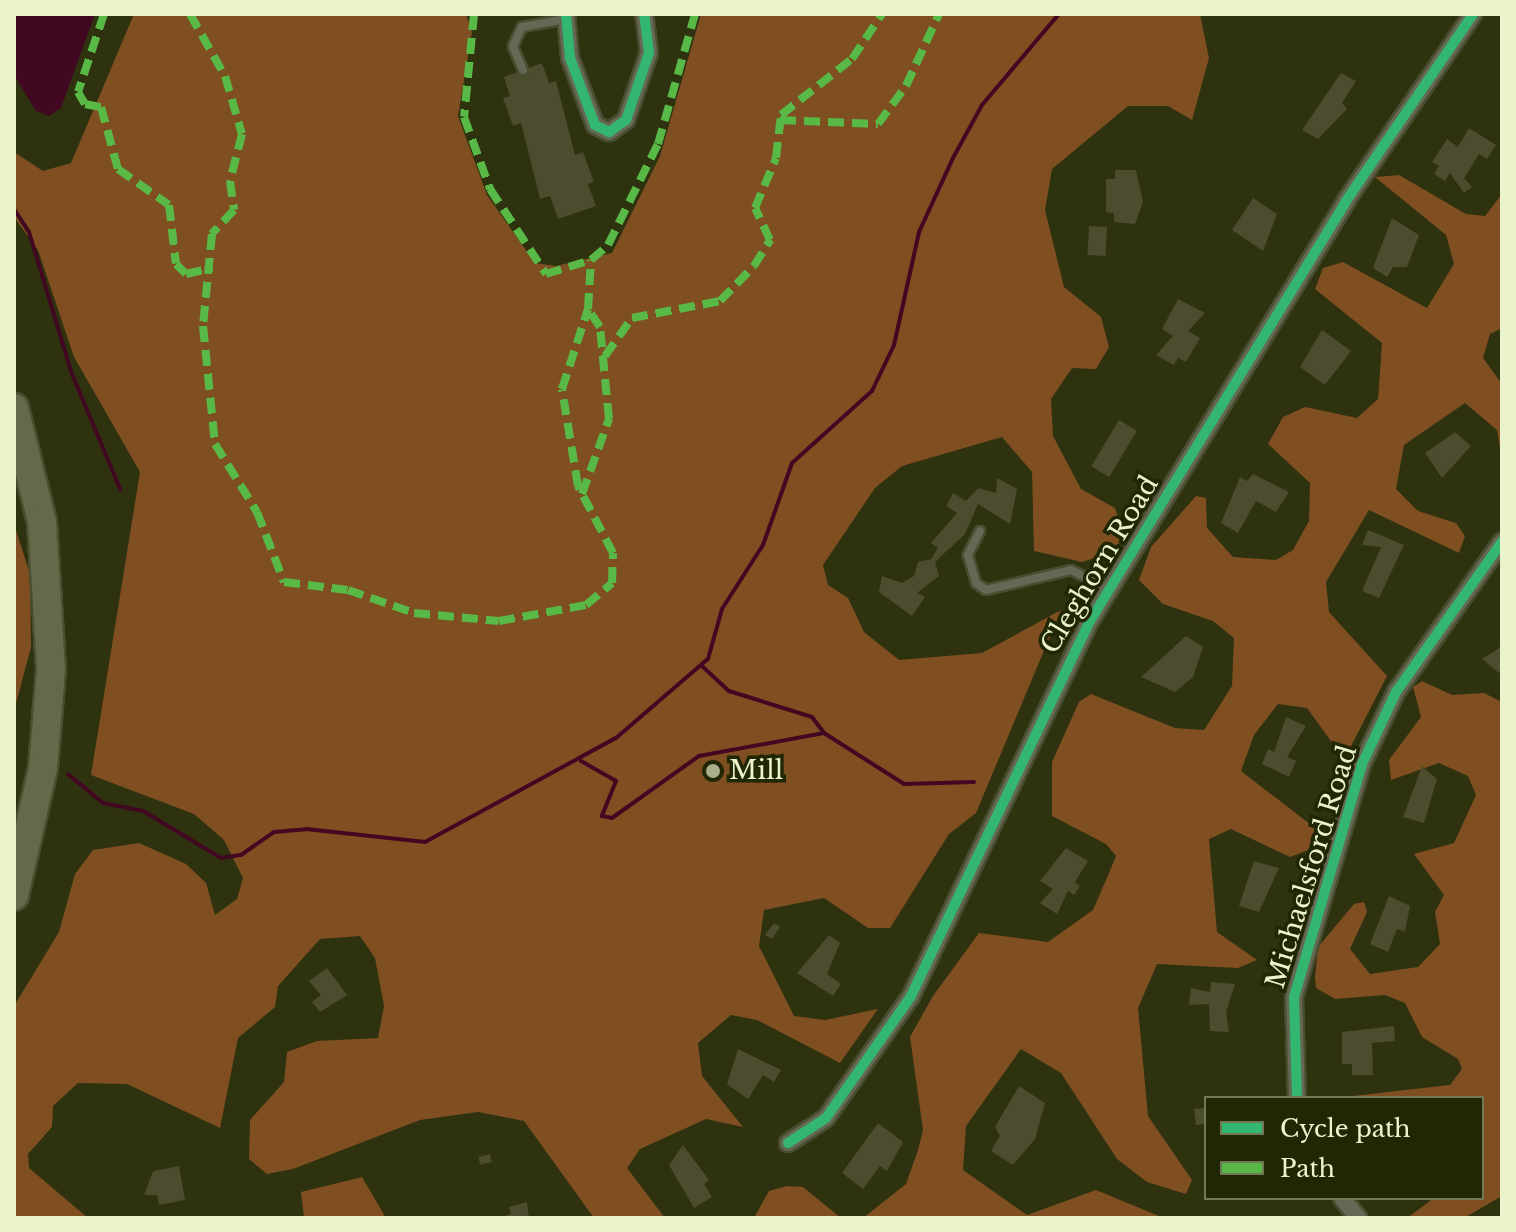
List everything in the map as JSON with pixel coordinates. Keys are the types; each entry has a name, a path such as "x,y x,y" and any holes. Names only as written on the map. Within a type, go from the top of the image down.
{"highway":[{"path":"14,408 42,522 51,670 43,768 14,896"}],"street":[{"path":"566,17 570,58 595,125 609,132 626,120 649,53 644,14"},
{"name":"Cleghorn Road","path":"788,1143 826,1118 916,988 963,900 1061,675 1109,589 1346,201 1473,14"},
{"name":"Michaelsford Road","path":"1297,1096 1294,997 1362,764 1396,692 1502,542"},
{"path":"1344,1200 1358,1218"}],"lane":[{"path":"523,70 513,53 522,27 566,17"},
{"path":"980,531 968,555 976,583 986,590 1071,570 1109,589"}],"shaded area":[{"path":"14,14 95,14 61,108 49,116 36,111 14,75"},
{"path":"134,14 466,14 472,32 458,116 487,195 535,263 556,266 612,253 660,156 701,14 1200,14 1209,58 1192,120 1168,106 1128,106 1052,169 1045,210 1064,287 1101,317 1109,347 1096,369 1072,368 1051,399 1053,436 1081,489 1115,508 1125,537 1108,554 1082,562 1034,551 1032,472 1002,437 902,466 875,488 823,565 828,585 848,598 864,632 899,660 982,653 1061,610 976,813 949,834 890,928 868,928 824,898 764,910 759,946 794,1016 825,1020 878,1009 840,1063 757,1020 731,1015 698,1043 702,1076 743,1127 706,1119 640,1149 627,1168 665,1218 594,1218 524,1121 478,1112 420,1120 293,1169 267,1174 249,1159 250,1120 284,1082 287,1052 317,1041 378,1038 384,1006 375,958 360,936 320,939 278,986 275,1007 238,1038 220,1128 127,1084 78,1083 53,1106 52,1127 28,1154 29,1168 88,1218 14,1218 14,1006 59,932 75,874 93,850 139,843 186,864 206,883 215,915 237,899 243,878 224,840 194,814 91,775 140,472 74,357 38,250 14,217 14,152 43,171 71,163"},
{"path":"1399,175 1466,214 1485,216 1502,194 1502,328 1490,334 1483,358 1502,384 1502,460 1497,430 1465,403 1404,445 1396,489 1418,511 1456,523 1465,536 1459,553 1369,510 1326,582 1329,612 1387,676 1348,752 1333,744 1307,708 1278,704 1254,735 1241,771 1315,828 1308,850 1290,857 1231,829 1209,839 1217,932 1257,960 1238,968 1157,964 1138,1008 1148,1116 1192,1180 1186,1194 1147,1182 1117,1159 1061,1073 1021,1049 966,1126 963,1170 1027,1215 1096,1190 1159,1216 863,1218 906,1184 918,1150 923,1130 910,1037 933,996 979,933 1048,942 1093,910 1109,873 1116,856 1106,844 1052,816 1052,762 1079,702 1091,694 1175,728 1204,730 1232,686 1234,638 1213,621 1163,604 1139,580 1151,547 1196,496 1206,498 1207,528 1233,557 1276,560 1293,550 1309,521 1310,483 1268,444 1283,417 1305,407 1357,418 1378,399 1382,343 1315,289 1323,268 1343,262 1427,308 1454,264 1446,235 1375,177"},
{"path":"14,524 30,574 31,647 14,711"},
{"path":"1422,681 1452,695 1484,693 1502,702 1502,1196 1464,1218 1407,1218 1431,1200 1484,1200 1484,1096 1353,1096 1450,1085 1462,1069 1458,1059 1422,1037 1405,1003 1385,995 1335,999 1316,988 1315,978 1318,947 1354,904 1364,902 1367,912 1350,949 1370,974 1418,967 1440,944 1435,912 1444,895 1414,854 1454,843 1476,795 1468,776 1439,763 1391,780 1389,760 1421,717 1413,687"},
{"path":"362,1177 386,1218 304,1218 301,1192"},
{"path":"787,1186 803,1187 841,1218 754,1218 769,1191"}],"building":[{"path":"542,63 549,83 556,81 575,155 583,152 594,182 588,184 596,206 558,219 550,196 540,199 521,123 513,126 503,98 510,96 504,77"},
{"path":"1341,73 1356,81 1342,103 1347,109 1318,139 1302,130"},
{"path":"1469,128 1496,145 1487,159 1479,154 1464,178 1472,187 1464,193 1450,173 1445,181 1434,174 1439,166 1432,162 1447,139 1458,147"},
{"path":"1115,170 1136,170 1143,202 1135,224 1114,222 1114,213 1106,212 1106,179 1115,179"},
{"path":"1253,198 1277,214 1263,251 1232,230"},
{"path":"1392,218 1419,235 1407,267 1393,267 1387,277 1373,268"},
{"path":"1089,226 1107,227 1105,256 1087,255"},
{"path":"1178,299 1205,313 1188,331 1200,338 1186,362 1178,358 1174,365 1156,355 1173,336 1162,329"},
{"path":"1322,330 1351,351 1325,385 1300,367"},
{"path":"1119,420 1137,431 1109,477 1091,466"},
{"path":"1455,432 1471,446 1442,478 1425,453"},
{"path":"1253,474 1289,492 1276,512 1256,501 1238,533 1221,523 1240,477 1247,481"},
{"path":"997,478 1017,489 1010,524 978,504 965,534 935,562 939,576 917,593 925,597 912,616 879,592 882,576 902,583 914,576 918,562 931,559 938,548 931,543 957,513 946,506 953,493 966,501 978,488 996,493"},
{"path":"1368,530 1404,545 1379,598 1362,591 1381,547 1362,545"},
{"path":"1186,636 1203,647 1193,677 1175,692 1141,677"},
{"path":"1502,646 1502,669 1499,673 1482,659"},
{"path":"1286,717 1306,726 1287,757 1296,761 1289,777 1262,764 1268,749 1274,752"},
{"path":"1422,766 1437,779 1424,823 1403,817"},
{"path":"1066,848 1088,861 1075,882 1080,886 1074,895 1068,891 1057,914 1040,903 1053,889 1040,881"},
{"path":"1254,861 1279,868 1259,912 1239,906"},
{"path":"1389,896 1410,906 1405,932 1397,929 1388,952 1370,944"},
{"path":"774,923 780,927 772,939 765,935"},
{"path":"829,935 840,943 827,974 841,984 833,996 797,973"},
{"path":"327,968 347,995 320,1012 312,1002 321,995 309,981"},
{"path":"1211,982 1235,984 1226,1012 1229,1032 1210,1031 1209,1004 1189,1005 1191,988 1210,992"},
{"path":"1394,1026 1395,1041 1372,1043 1373,1075 1352,1075 1352,1064 1342,1064 1342,1032"},
{"path":"738,1049 781,1070 774,1082 763,1075 748,1099 727,1084"},
{"path":"1019,1086 1045,1103 1035,1139 1013,1165 991,1151 1000,1136 995,1127"},
{"path":"1204,1108 1204,1124 1196,1125 1194,1109"},
{"path":"878,1123 903,1142 887,1171 880,1166 863,1189 842,1173"},
{"path":"683,1145 709,1180 704,1184 712,1197 694,1208 669,1165"},
{"path":"490,1154 492,1162 480,1165 478,1157"},
{"path":"179,1166 185,1200 159,1205 157,1195 144,1195 153,1171"},
{"path":"527,1202 529,1218 498,1218 511,1214 509,1207"}],"waterway":[{"path":"68,774 103,803 143,811 221,858 241,855 274,832 306,829 425,842 616,738 708,659 722,609 763,545 792,463 872,391 894,345 919,232 953,158 982,105 1059,14"},
{"path":"14,209 29,232 72,374 120,489"},
{"path":"702,666 729,691 812,717 824,733 904,784 974,782"},
{"path":"581,761 616,781 602,816 612,818 699,756 824,733"}],"marked path":[{"path":"104,14 78,92 85,104 101,107 118,169 169,205 176,264 186,274 212,268"},
{"path":"190,14 225,76 242,134 230,181 234,210 212,234 203,326 215,444 257,512 284,582 348,590 414,613 499,621 586,605 612,583 613,553 578,486 562,389 588,309 591,260"},
{"path":"474,14 464,117 490,189 546,274 591,260 608,245 658,144 695,14"},
{"path":"605,356 632,318 720,301 754,266 770,240 755,208 776,158 781,115 852,59 882,14"},
{"path":"780,120 878,124 906,86 939,14"},
{"path":"582,494 609,419 600,327 588,309"}],"cycle path":[{"path":"566,14 570,58 595,125 609,132 626,120 649,53 644,14"},
{"path":"788,1143 826,1118 911,996 1090,621 1346,201 1473,14"},
{"path":"1297,1096 1294,997 1362,764 1396,692 1502,542"}],"place":[{"name":"Mill","path":"713,771"}]}
